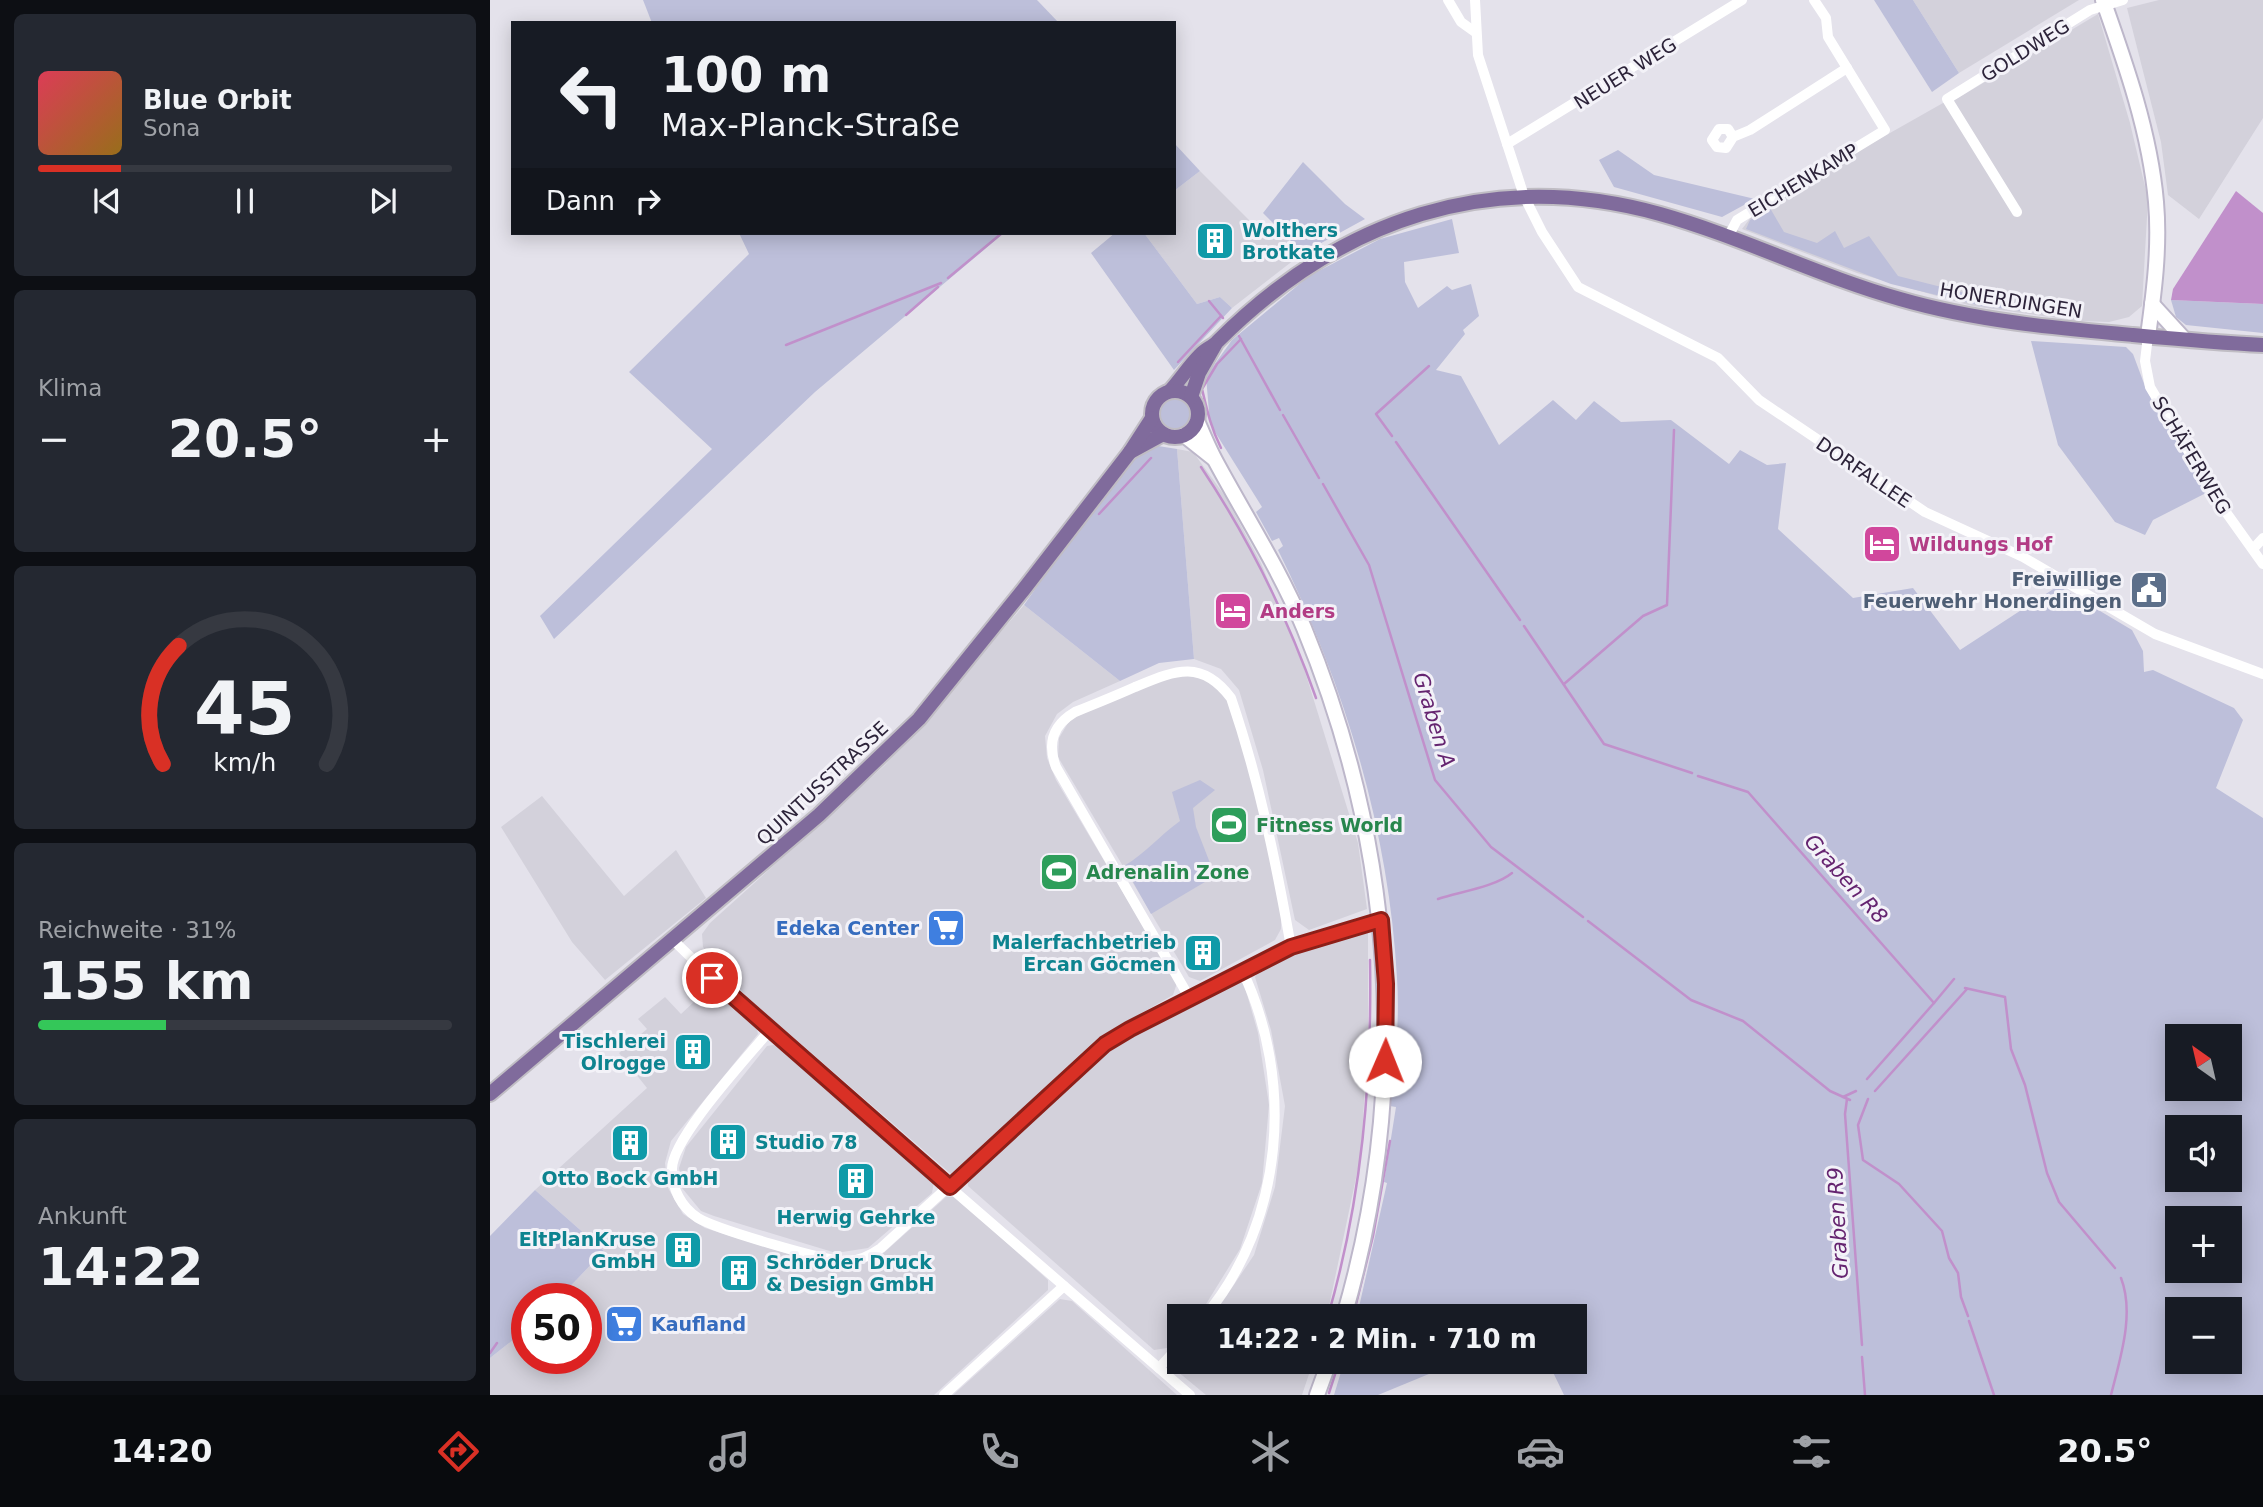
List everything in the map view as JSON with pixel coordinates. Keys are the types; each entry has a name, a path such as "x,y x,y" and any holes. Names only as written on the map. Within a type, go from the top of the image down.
{"main road":[{"path":"2104,2 2141,122 2153,177 2157,215 2148,336"},
{"name":"HONERDINGEN","path":"1215,345 1251,310 1300,272 1384,226 1447,205 1524,196 1576,197 1632,207 1728,237 1866,288 1931,308 2020,324 2263,345"},
{"path":"2152,304 2184,339"},
{"path":"1197,421 1184,435 1174,437 1163,434 1152,418 1158,398 1170,391 1201,353 1215,345"},
{"path":"1191,397 1196,380 1215,345"},
{"path":"1170,391 1191,397 1197,408 1197,421 1213,458 1268,551 1319,667 1357,785 1381,920 1386,984 1381,1111 1364,1238 1347,1304"},
{"name":"QUINTUSSTRASSE","path":"490,1094 819,815 919,719 964,667 1130,452 1152,418"},
{"name":"QUINTUSSTRASSE","path":"1130,452 1163,434"},
{"path":"1184,435 1213,458"},
{"path":"1317,1395 1325,1374"}],"street":[{"path":"1448,0 1461,22 1475,32"},
{"name":"DORFALLEE","path":"1475,0 1475,32 1485,78 1524,196 1542,232 1578,287 1718,358 1759,400 1878,483 1925,512 2023,557 2155,634 2263,674"},
{"name":"NEUER WEG","path":"1507,144 1742,0"},
{"path":"1733,137 1750,130 1847,68 1828,37 1826,18 1814,0"},
{"name":"GOLDWEG","path":"2017,212 1947,99 2104,2 2123,0"},
{"name":"EICHENKAMP","path":"1728,237 1737,220 1885,130 1847,68"},
{"name":"SCHÄFERWEG","path":"2148,336 2145,360 2150,387 2218,501 2263,564"},
{"path":"2253,549 2263,538"},
{"path":"1189,997 1056,767 1051,748 1052,737 1065,718 1075,712 1182,671 1206,676 1224,690 1231,698 1254,768 1274,851 1291,947"},
{"path":"769,1031 679,1143 673,1156 674,1185 688,1210 710,1223 827,1259 846,1261 870,1255 881,1248 1105,1044 1189,997 1291,947 1381,920"},
{"path":"673,940 769,1031 1190,1395"},
{"path":"1213,1304 1247,1251 1268,1184 1275,1143 1276,1105 1270,1065 1242,970"},
{"path":"944,1395 1064,1286"},
{"path":"1159,1368 1167,1359"}],"shaded area":[{"path":"643,0 1037,0 1057,21 651,21"},
{"path":"1874,0 1913,0 1959,73 1932,92"},
{"path":"1913,0 2079,0 1959,73"},
{"path":"2159,0 2263,0 2263,118 2199,219 2168,195 2161,142 2127,8"},
{"path":"2098,14 2130,123 2148,199 2142,306 2129,317 2109,322 2079,321 1972,306 1857,273 1742,229 1751,217 1867,146 1943,103 1958,98"},
{"path":"1176,145 1200,171 1176,189"},
{"path":"1618,150 1654,175 1755,199 1722,217 1614,187 1599,160"},
{"path":"1303,162 1345,204 1365,219 1303,253 1263,213"},
{"path":"1200,171 1266,237 1276,229 1303,253 1232,308 1220,297 1197,304 1145,235 1176,235 1176,189"},
{"path":"2236,191 2263,213 2263,304 2171,300 2173,289"},
{"path":"1770,208 1784,232 1817,243 1835,231 1844,248 1869,236 1898,276 2048,314 1982,306 1891,284 1746,229 1750,220"},
{"path":"1452,219 1459,253 1404,262 1405,282 1418,308 1447,286 1452,290 1471,284 1479,316 1463,330 1465,334 1436,370 1461,376 1499,445 1553,400 1576,420 1594,401 1621,422 1671,420 1729,464 1740,450 1767,465 1786,463 1778,529 1853,598 1913,588 1960,650 2058,586 2132,630 2143,651 2144,672 2153,670 2234,708 2243,720 2216,788 2263,818 2263,1395 1564,1395 1554,1374 1587,1374 1587,1304 1360,1304 1387,1183 1384,1182 1396,1107 1390,1106 1398,994 1384,867 1373,813 1343,705 1302,601 1278,550 1283,546 1279,538 1272,541 1256,512 1262,507 1210,424 1206,376 1232,340 1309,276 1380,239"},
{"path":"740,235 1002,235 815,392 554,639 540,616 712,449 629,372 749,254"},
{"path":"1113,235 1145,235 1197,304 1220,297 1232,308 1174,370 1091,253"},
{"path":"2171,300 2263,304 2263,333 2186,325 2176,317"},
{"path":"2031,341 2126,347 2133,354 2146,389 2208,492 2153,520 2145,535 2115,522 2058,445"},
{"path":"1175,396 1188,401 1193,414 1188,427 1175,432 1162,427 1157,414 1162,401"},
{"path":"1152,445 1177,449 1194,659 1159,663 1120,681 1024,605 1098,499 1133,461"},
{"path":"1177,449 1193,452 1225,496 1261,563 1303,665 1358,843 1367,909 1309,930 1295,920 1263,770 1239,690 1221,669 1194,659"},
{"path":"1024,605 1120,681 1073,702 1057,714 1045,736 1047,758 1056,780 1177,983 1173,995 1112,1030 951,1174 747,997 703,947 702,934 710,923 885,765"},
{"path":"1195,673 1215,682 1228,699 1253,772 1281,915 1281,929 1275,940 1200,981 1189,977 1058,757 1059,738 1068,723 1081,711 1162,677"},
{"path":"1200,780 1215,790 1193,808 1196,827 1215,876 1151,914 1124,866 1180,821 1172,792"},
{"path":"542,796 624,896 676,850 706,898 605,980 572,942 501,827"},
{"path":"1360,927 1368,930 1368,1035 1361,1154 1330,1304 1221,1304 1254,1255 1275,1187 1285,1106 1271,1030 1255,977 1264,963"},
{"path":"1233,979 1244,984 1258,1033 1269,1105 1262,1183 1240,1249 1206,1304 1167,1304 1167,1348 1154,1350 968,1186 967,1177 1111,1047"},
{"path":"711,986 756,1025 758,1034 671,1141 665,1163 668,1188 683,1214 705,1228 830,1267 854,1266 878,1258 946,1197 956,1197 1048,1280 1048,1290 934,1395 490,1395 490,1358 511,1342 511,1374 602,1374 602,1283 573,1283 604,1251 535,1190 647,1088 619,1053 647,1029 638,1019 665,997 681,1014"},
{"path":"767,1046 779,1046 934,1181 932,1193 868,1248 836,1253 714,1216 701,1211 682,1188 679,1168 686,1147"},
{"path":"535,1190 604,1251 573,1283 511,1283 511,1342 490,1358 490,1236"},
{"path":"1060,1299 1072,1301 1177,1395 953,1395"},
{"path":"1181,1374 1309,1374 1302,1395 1206,1395"},
{"path":"1340,1374 1429,1374 1378,1395 1334,1395"}],"waterway":[{"path":"948,278 1000,235"},
{"path":"786,345 941,283"},
{"path":"906,315 938,287"},
{"name":"Graben A","path":"1209,301 1223,318"},
{"path":"1178,362 1221,316"},
{"name":"Graben A","path":"1239,336 1280,410"},
{"path":"1221,448 1202,389 1217,364 1241,339"},
{"name":"Graben R8","path":"1392,436 1376,414 1429,366"},
{"name":"Graben A","path":"1283,415 1319,478"},
{"path":"1564,684 1643,616 1667,605 1674,430"},
{"name":"Graben R8","path":"1396,442 1520,620"},
{"path":"1099,514 1151,458"},
{"path":"1201,467 1266,579 1293,637 1316,698"},
{"name":"Graben A","path":"1323,484 1369,565 1435,780 1491,847 1583,917"},
{"name":"Graben R8","path":"1524,626 1604,744 1692,773"},
{"name":"Graben R8","path":"1698,776 1748,792 1934,1003 1954,979"},
{"path":"1438,899 1487,886 1512,873"},
{"name":"Graben A","path":"1588,921 1691,1000 1743,1021 1830,1091 1850,1100"},
{"path":"1331,1304 1349,1228 1362,1140 1367,1095 1370,960"},
{"name":"Graben R8","path":"1965,988 2005,997 2011,1049 2025,1085 2047,1173 2059,1202 2115,1268"},
{"path":"1875,1091 1967,989"},
{"path":"1867,1079 1934,1003"},
{"path":"1843,1097 1856,1091"},
{"name":"Graben R9","path":"1847,1099 1845,1114 1862,1345"},
{"name":"Graben A","path":"1868,1099 1858,1125 1863,1160 1899,1184 1942,1231 1949,1258 1958,1273 1961,1297 1968,1316"},
{"path":"1356,1304 1373,1236 1390,1141"},
{"name":"Graben R8","path":"2111,1395 2125,1336 2127,1306 2121,1278"},
{"name":"Graben A","path":"1969,1321 1994,1395"},
{"path":"490,1353 497,1343"},
{"name":"Graben R9","path":"1862,1357 1865,1395"},
{"path":"1329,1393 1335,1374"}],"place":[{"name":"Wolthers Brotkate","path":"1215,241"},
{"name":"Wildungs Hof","path":"1882,544"},
{"name":"Freiwillige Feuerwehr Honerdingen","path":"2149,590"},
{"name":"Anders","path":"1233,611"},
{"name":"Fitness World","path":"1229,825"},
{"name":"Adrenalin Zone","path":"1059,872"},
{"name":"Edeka Center","path":"946,928"},
{"name":"Malerfachbetrieb Ercan Göcmen","path":"1203,953"},
{"name":"Tischlerei Olrogge","path":"693,1052"},
{"name":"Studio 78","path":"728,1142"},
{"name":"Otto Bock GmbH","path":"630,1143"},
{"name":"Herwig Gehrke","path":"856,1181"},
{"name":"EltPlanKruse GmbH","path":"683,1250"},
{"name":"Schröder Druck & Design GmbH","path":"739,1273"},
{"name":"Kaufland","path":"624,1324"}],"route":[{"path":"712,978 744,1009 950,1187 1105,1044 1189,997 1291,947 1381,920 1386,984 1385,1061"}]}
